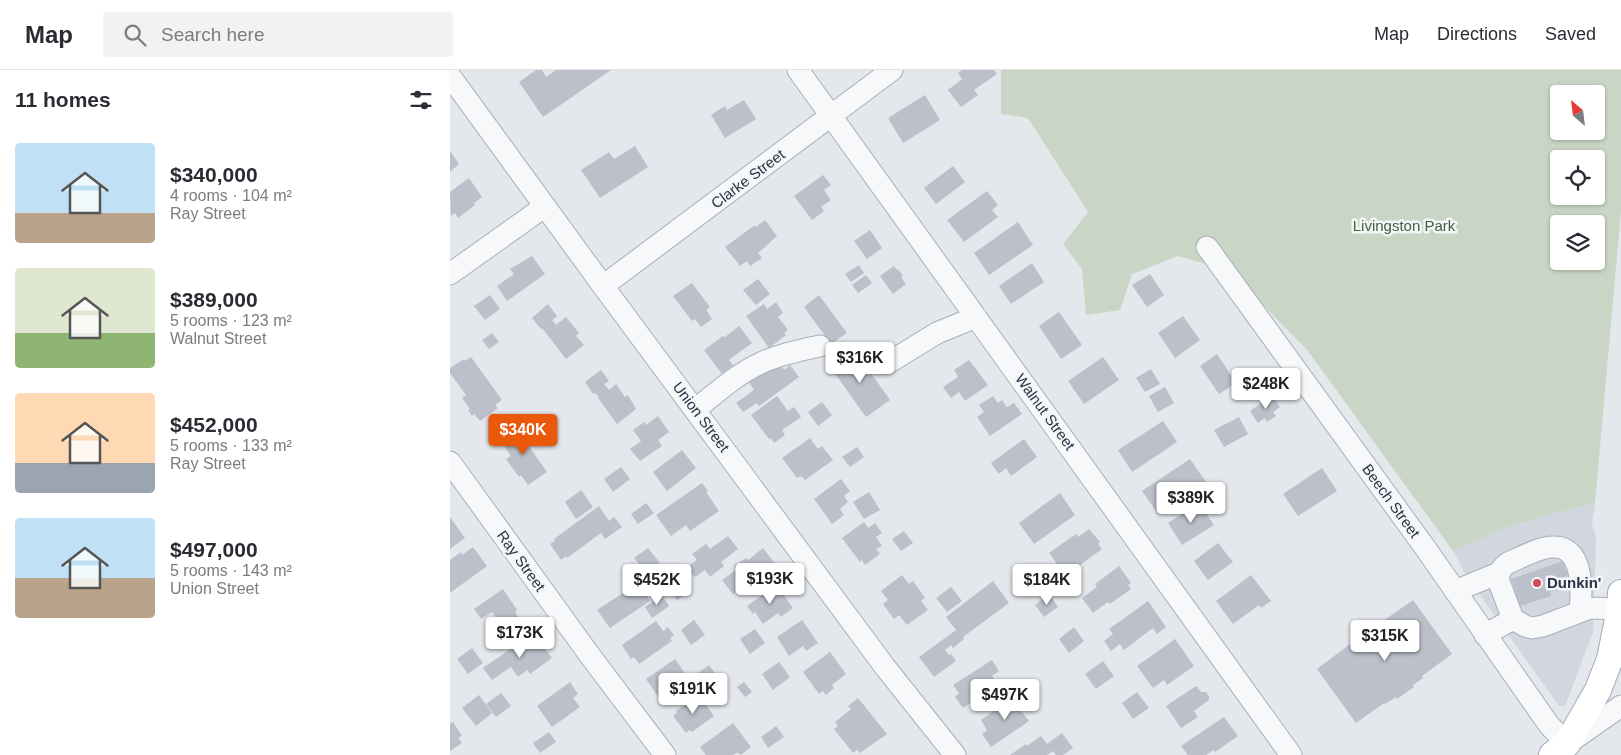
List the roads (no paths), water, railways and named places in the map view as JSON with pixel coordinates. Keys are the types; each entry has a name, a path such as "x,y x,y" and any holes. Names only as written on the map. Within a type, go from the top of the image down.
{"main road":[{"path":"1565,751 1615,667 1620,601"}],"street":[{"name":"Walnut Street","path":"798,70 1291,755"},
{"name":"Clarke Street","path":"603,286 892,70"},
{"name":"Union Street","path":"450,76 885,667 955,755"},
{"path":"450,274 544,206"},
{"name":"Beech Street","path":"1207,248 1455,591 1545,718 1565,751"},
{"path":"888,362 937,333 976,317"},
{"path":"696,410 743,373 763,362 789,353 820,346"},
{"name":"Ray Street","path":"450,462 591,658 665,755"},
{"path":"1580,612 1582,590 1580,577 1571,555 1564,548 1550,547 1516,559 1503,567 1499,573 1498,579 1513,619 1532,628 1620,601"},
{"path":"1455,591 1499,573"},
{"path":"1485,635 1513,619"},
{"path":"1565,751 1621,706"}],"place":[{"name":"Dunkin'","path":"1537,583"}],"park label":[{"name":"Livingston Park","path":"1404,226"}]}
